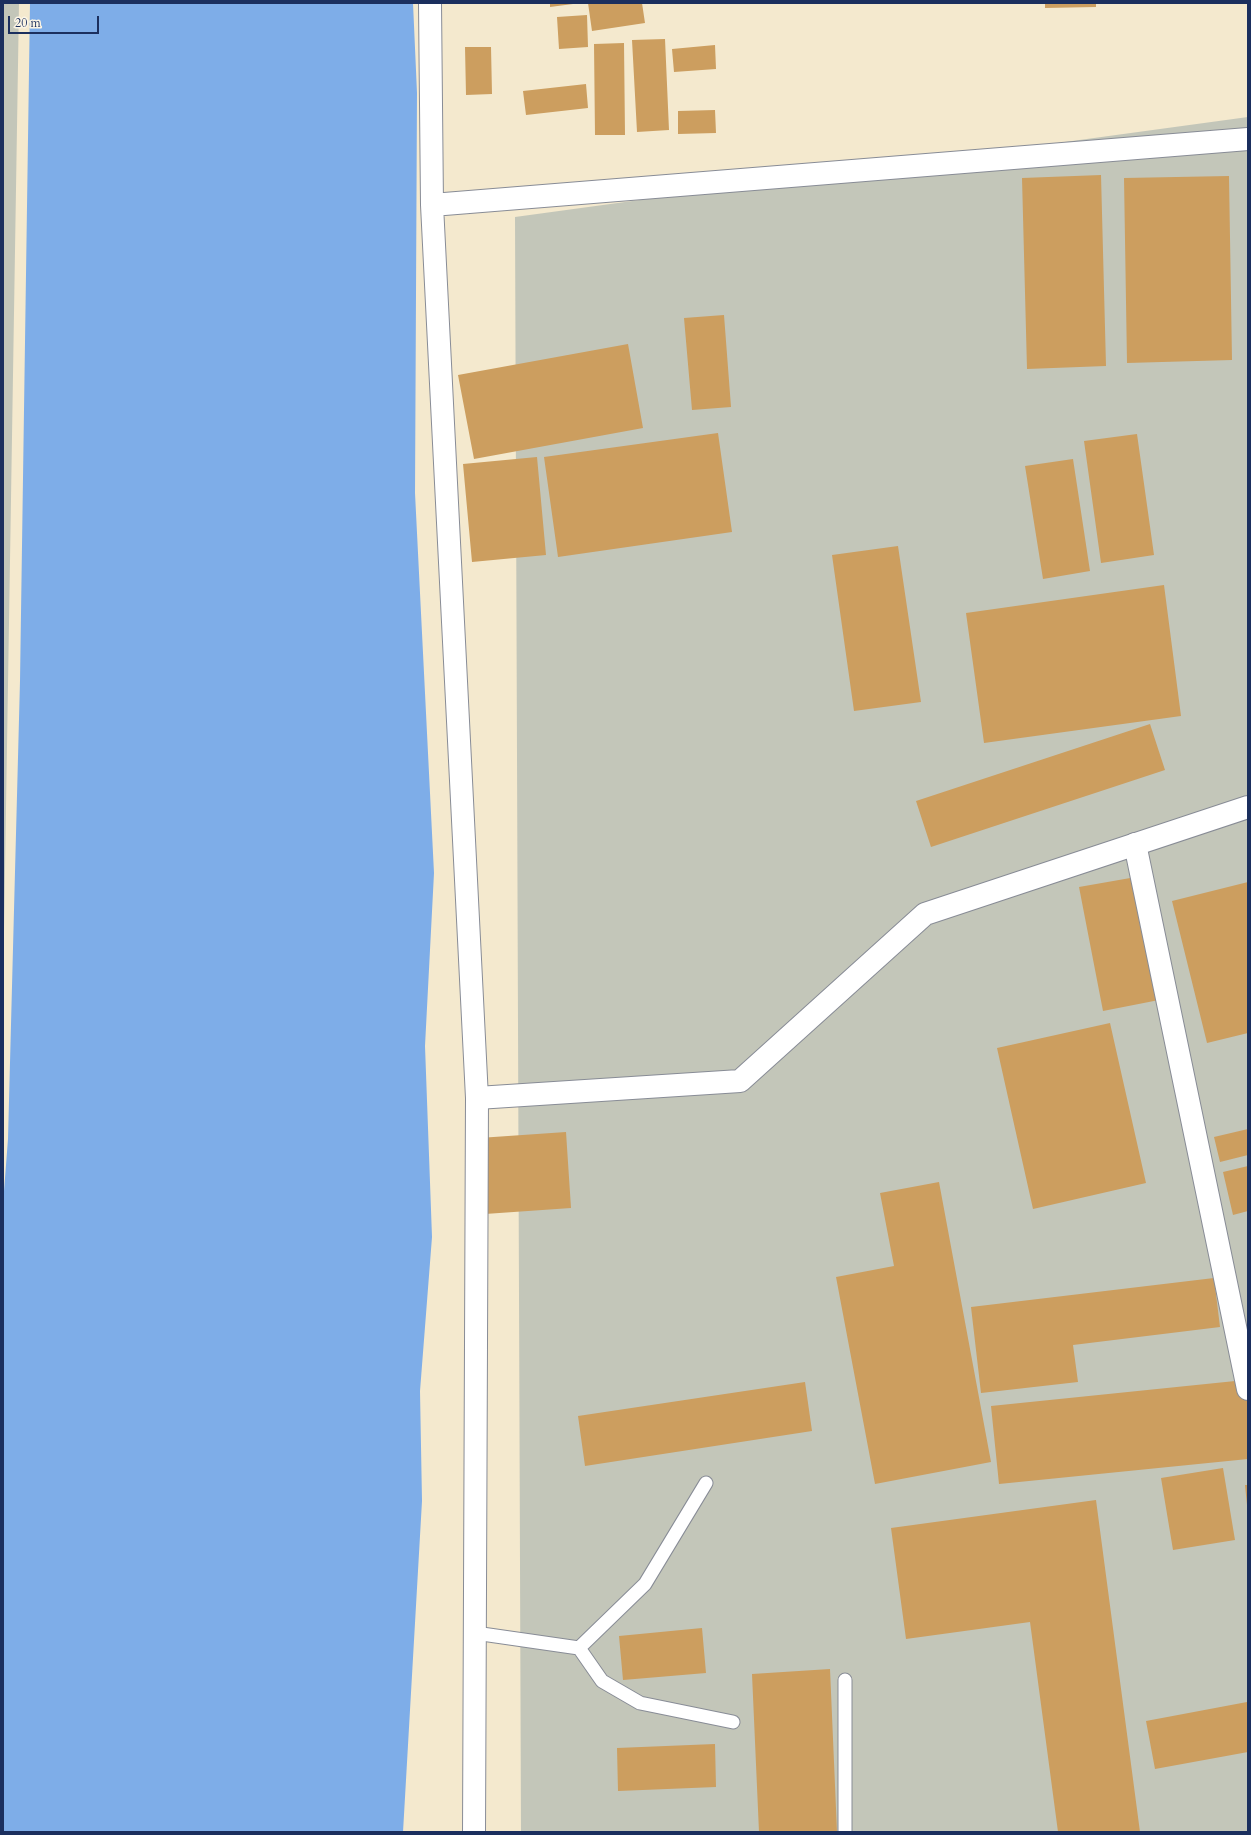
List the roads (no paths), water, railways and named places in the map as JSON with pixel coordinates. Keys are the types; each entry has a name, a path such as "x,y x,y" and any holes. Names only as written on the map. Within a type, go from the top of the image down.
{"street":[{"path":"430,3 432,205 477,1098 474,1832"},
{"path":"432,205 1248,139"},
{"path":"477,1098 740,1081 926,914 1248,807"},
{"path":"1135,844 1248,1389"}],"lane":[{"path":"579,1648 645,1584 706,1484"},
{"path":"475,1633 579,1648 602,1681 640,1703 733,1722"},
{"path":"845,1680 845,1832"}],"water":[{"path":"30,3 413,3 417,93 415,493 434,873 425,1046 432,1237 420,1391 422,1501 403,1832 3,1832 3,1204 8,1139 20,681"}]}
